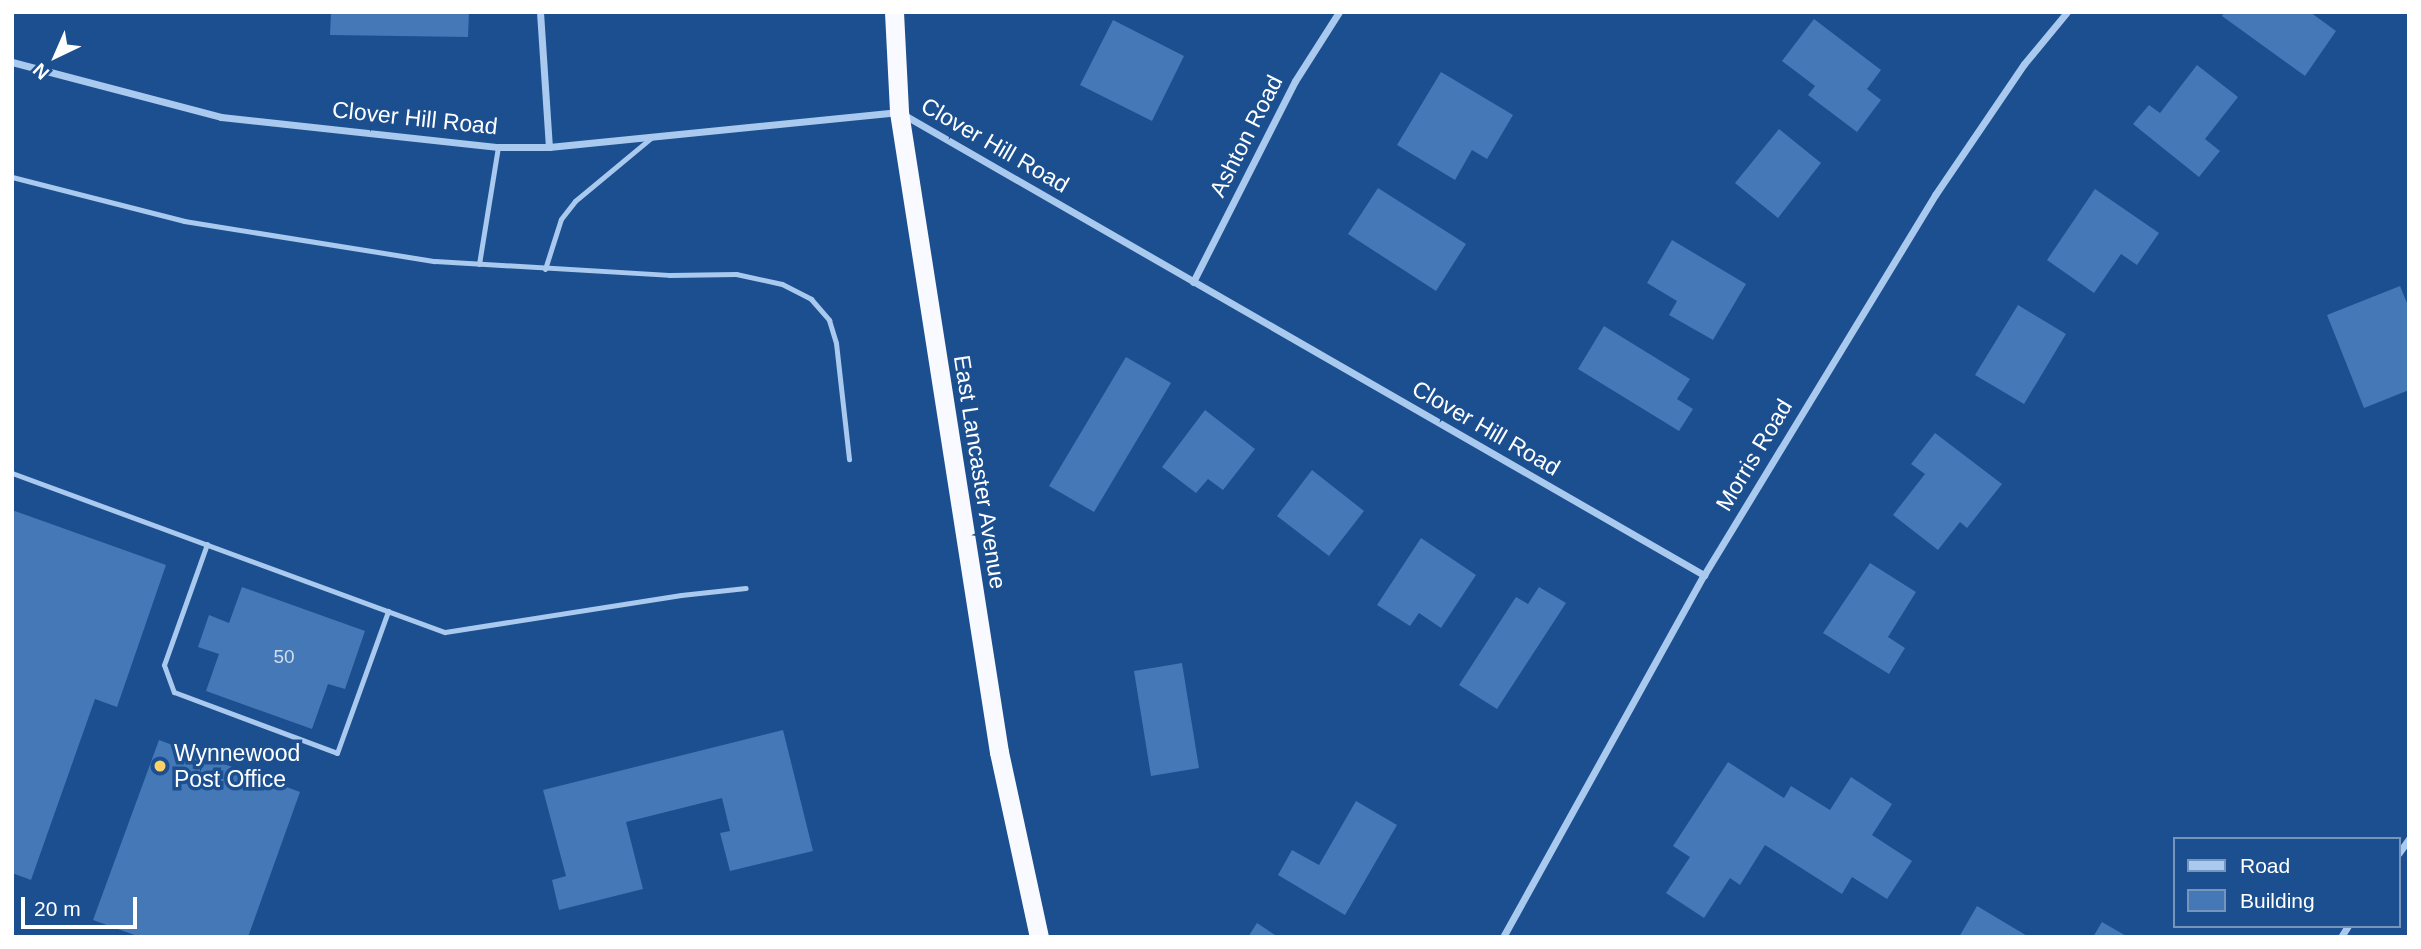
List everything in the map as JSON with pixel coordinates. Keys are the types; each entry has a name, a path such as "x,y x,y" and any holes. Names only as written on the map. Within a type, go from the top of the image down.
{"highway":[{"name":"East Lancaster Avenue","path":"894,12 899,112 999,752 1039,937"}],"street":[{"path":"540,12 549,147"},
{"name":"Ashton Road","path":"1193,282 1295,81 1339,12"},
{"name":"Morris Road","path":"1503,937 1704,575 1935,195 2024,64 2067,12"},
{"name":"Clover Hill Road","path":"12,62 221,117 498,147 549,147 899,112 1704,575"}],"lane":[{"path":"545,269 552,240 575,201 654,136"},
{"path":"480,264 498,147"},
{"path":"12,177 184,221 435,261 669,275 736,274 782,284 811,299 829,320 836,343 849,459"},
{"path":"12,473 445,632 681,595 746,589"},
{"path":"207,544 164,665 174,692 337,752 388,611"},
{"path":"780,937 792,937"}],"building":[{"path":"331,12 469,12 468,37 330,35"},
{"path":"2224,12 2310,12 2336,31 2305,76 2222,16"},
{"path":"1814,19 1881,70 1867,89 1881,100 1857,132 1808,95 1815,86 1782,61"},
{"path":"1113,20 1184,56 1152,121 1080,85"},
{"path":"2197,65 2238,97 2205,139 2220,151 2199,177 2133,124 2149,105 2160,113"},
{"path":"1441,72 1513,115 1487,159 1472,150 1455,180 1397,145"},
{"path":"1779,129 1821,163 1778,218 1735,183"},
{"path":"1378,188 1466,244 1436,291 1348,234"},
{"path":"2095,189 2159,233 2137,265 2121,254 2094,293 2047,260"},
{"path":"1672,240 1746,284 1713,340 1669,315 1677,301 1647,283"},
{"path":"2400,286 2409,308 2409,390 2364,408 2327,315"},
{"path":"2018,305 2066,334 2024,404 1975,375"},
{"path":"1604,326 1690,379 1677,399 1693,409 1679,431 1578,369"},
{"path":"1126,357 1171,383 1094,512 1049,486"},
{"path":"1205,410 1255,449 1223,490 1208,479 1196,493 1162,467"},
{"path":"1935,433 2002,484 1967,528 1960,522 1938,550 1893,515 1925,474 1911,464"},
{"path":"1312,470 1364,511 1329,556 1277,516"},
{"path":"12,510 166,565 117,707 95,699 31,880 12,873"},
{"path":"1421,538 1476,575 1441,628 1419,613 1410,626 1377,605"},
{"path":"1870,563 1916,592 1888,637 1905,648 1889,674 1823,633"},
{"path":"242,587 365,631 345,689 328,684 312,729 206,691 219,654 198,647 209,615 229,623"},
{"path":"1539,587 1566,603 1497,709 1459,685 1516,597 1528,604"},
{"path":"1182,663 1199,768 1151,776 1134,671"},
{"path":"783,730 813,851 730,871 720,833 730,831 722,798 626,822 643,889 559,910 552,880 566,876 543,790"},
{"path":"159,740 300,792 248,937 140,937 93,920"},
{"path":"1728,762 1784,798 1791,786 1830,810 1851,777 1892,804 1872,835 1912,861 1887,899 1852,877 1842,894 1765,845 1740,885 1730,878 1704,918 1666,893 1690,857 1673,846"},
{"path":"1356,801 1397,825 1345,915 1278,875 1292,850 1319,865"},
{"path":"1977,906 2029,937 1959,937"},
{"path":"2102,922 2128,937 2093,937"},
{"path":"1257,923 1278,937 1248,937"}],"place":[{"name":"Wynnewood Post Office","path":"160,766"}]}
